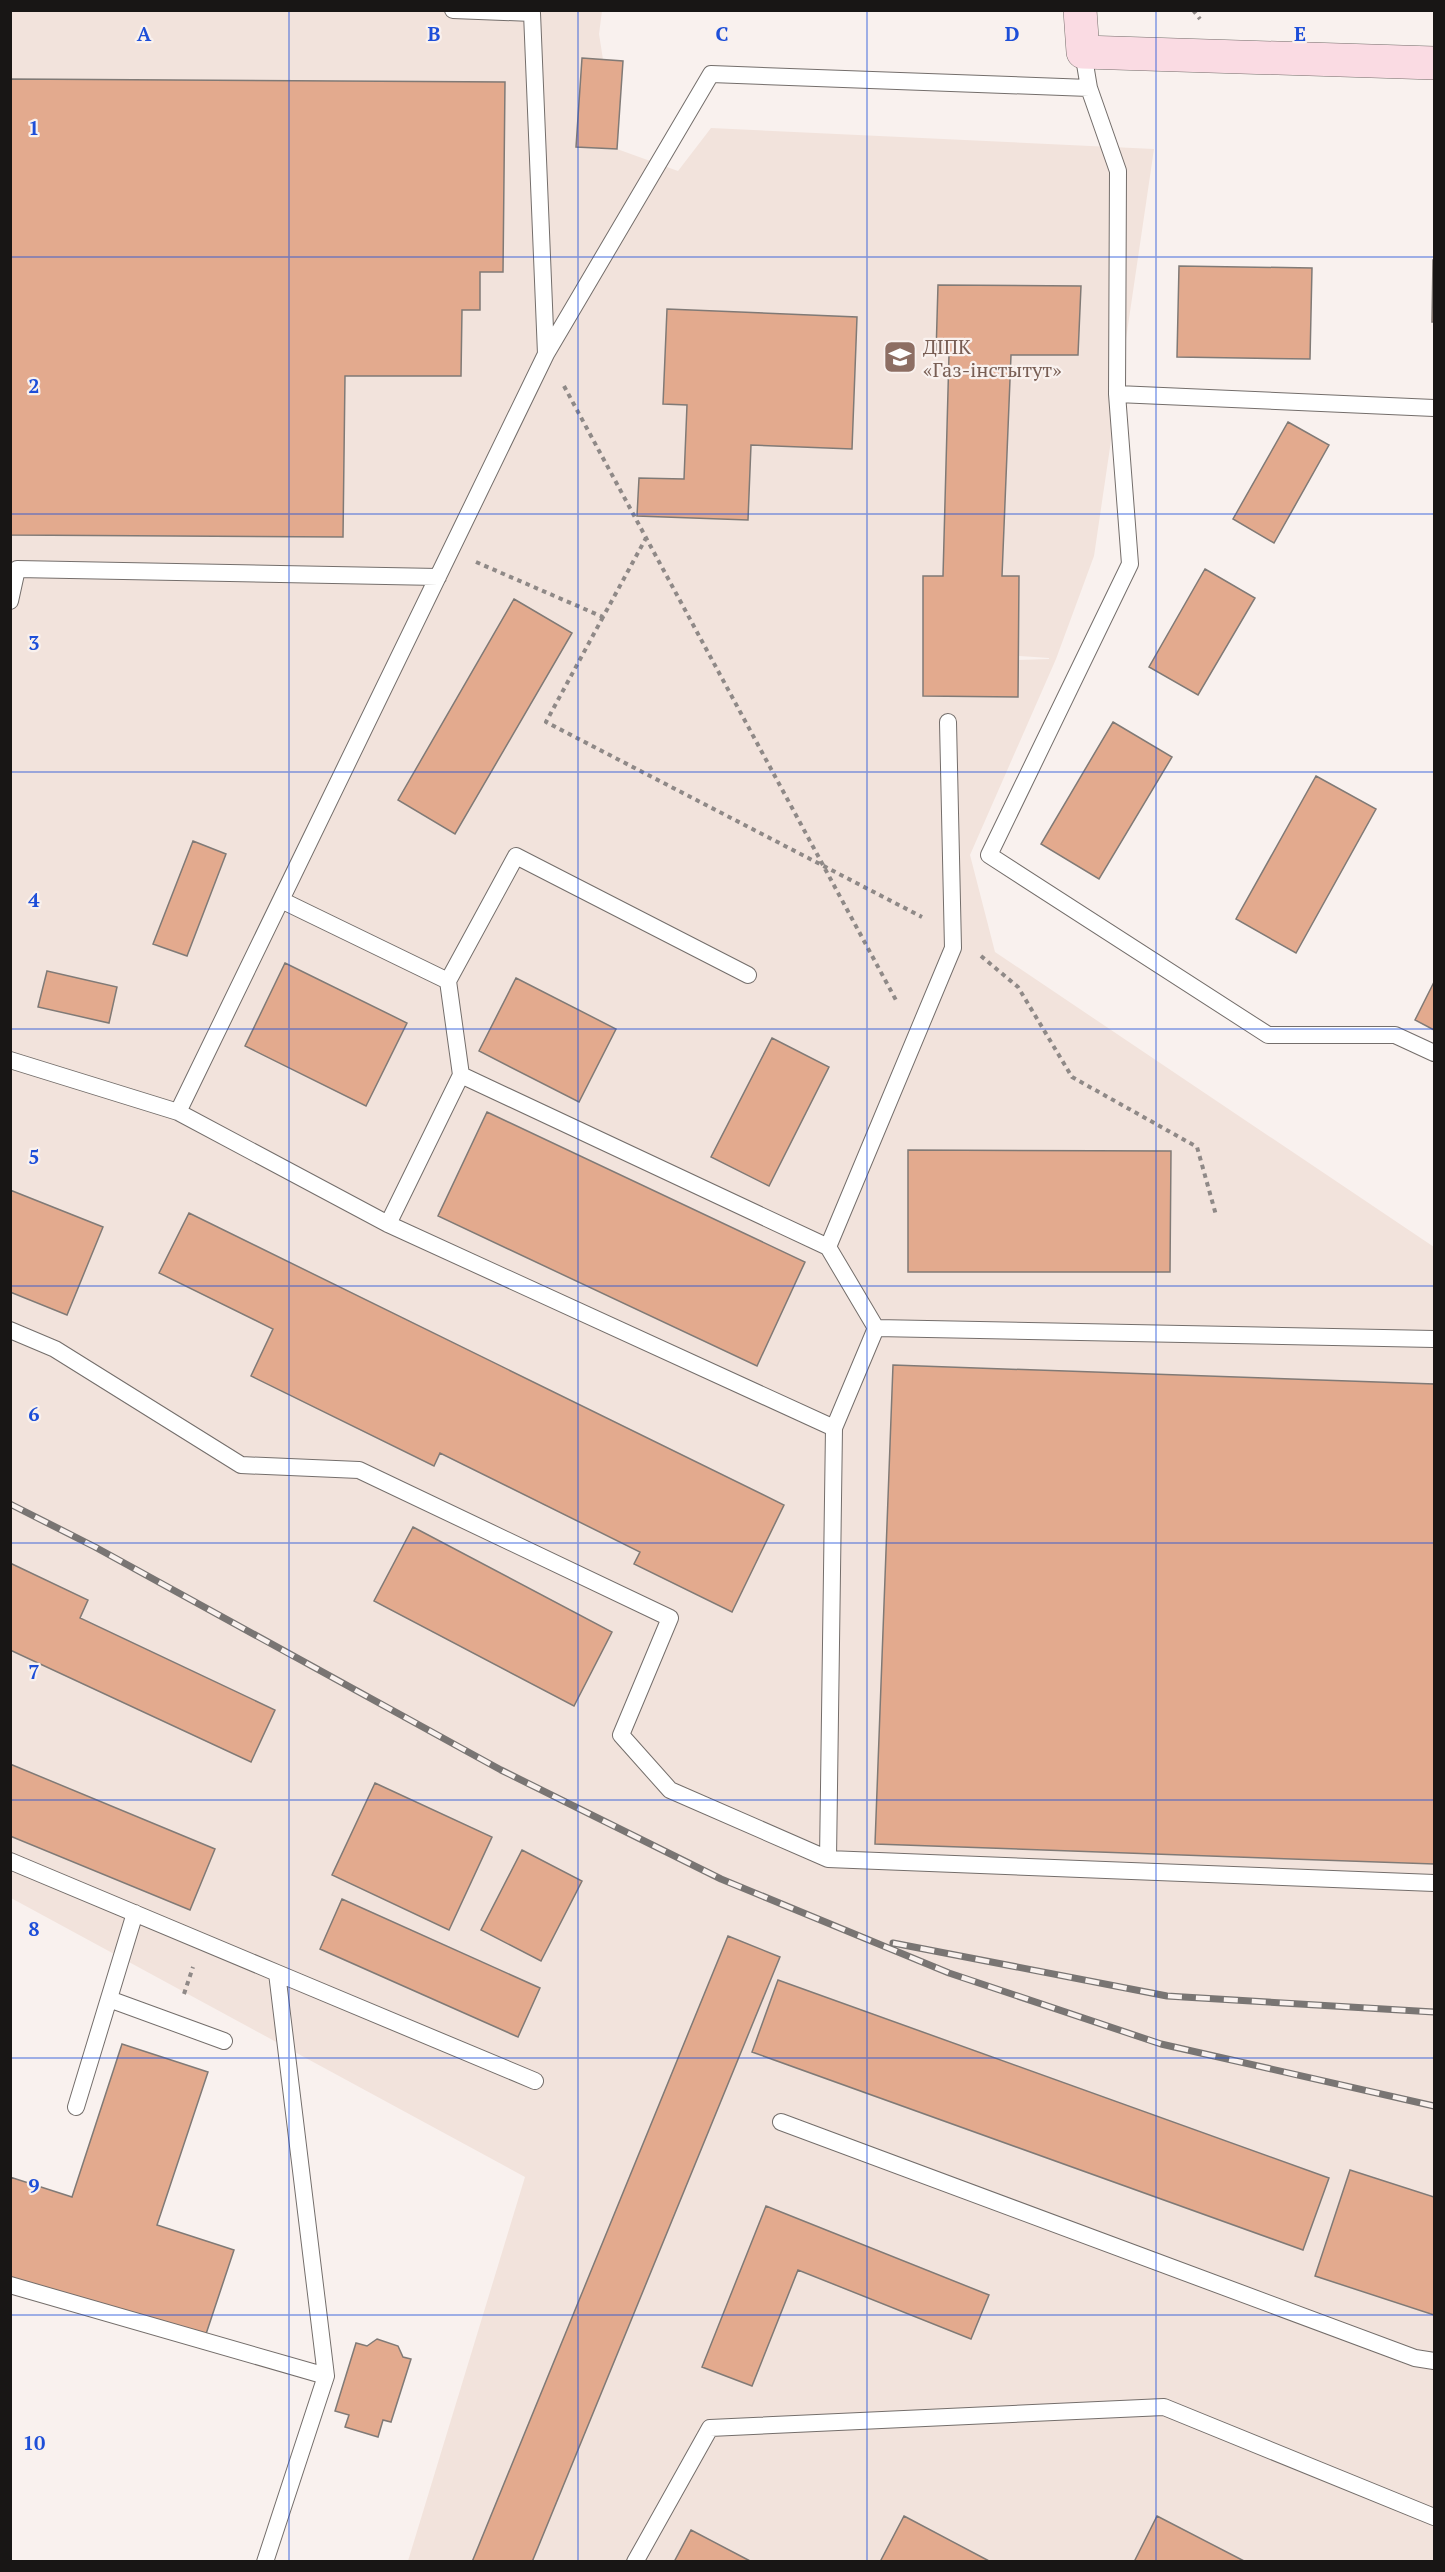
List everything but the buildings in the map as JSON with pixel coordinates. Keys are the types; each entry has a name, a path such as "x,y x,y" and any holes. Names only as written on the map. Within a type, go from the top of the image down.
{"main road":[{"path":"1080,10 1083,52 1434,63"}],"lane":[{"path":"453,10 532,13 546,354"},
{"path":"1083,52 1089,88 1118,171 1117,394 1130,564 989,855 1268,1035 1395,1035 1434,1053"},
{"path":"178,1112 546,354 711,74 1089,88"},
{"path":"1117,394 1434,408"},
{"path":"10,601 17,569 438,577"},
{"path":"828,1247 953,948 948,722"},
{"path":"388,1224 461,1075 448,981 516,856 748,975"},
{"path":"281,900 448,981"},
{"path":"10,1060 178,1112 388,1224 834,1428"},
{"path":"461,1075 828,1247 876,1328"},
{"path":"828,1859 834,1428 876,1328"},
{"path":"876,1328 1434,1339"},
{"path":"10,1330 55,1349 241,1465 359,1470 670,1618 621,1736 670,1790 828,1859 1434,1883"},
{"path":"10,1861 535,2081"},
{"path":"76,2107 135,1913"},
{"path":"265,2562 326,2376 277,1973"},
{"path":"109,1999 224,2041"},
{"path":"781,2122 1404,2354 1434,2361"},
{"path":"10,2285 326,2376"},
{"path":"635,2562 710,2428 1164,2408 1434,2517"}],"path":[{"path":"546,354 916,1037"},
{"path":"646,538 546,722 953,933 1018,987 1072,1077 1197,1147 1216,1215"},
{"path":"451,551 603,617"},
{"path":"174,2023 202,1941"}],"shaded area":[{"path":"10,11 602,11 599,34 617,149 678,171 711,128 1154,149 1094,556 1056,659 970,855 995,952 1434,1247 1434,2561 408,2561 525,2177 11,1898","holes":["942,651 1049,658 1018,660"]}],"railway":[{"path":"10,1504 95,1547 501,1770 721,1879 949,1973 1161,2044 1434,2106"},
{"path":"893,1943 1167,1996 1434,2012"}],"place":[{"name":"ДІПК «Газ-інстытут»","path":"900,357"}]}
